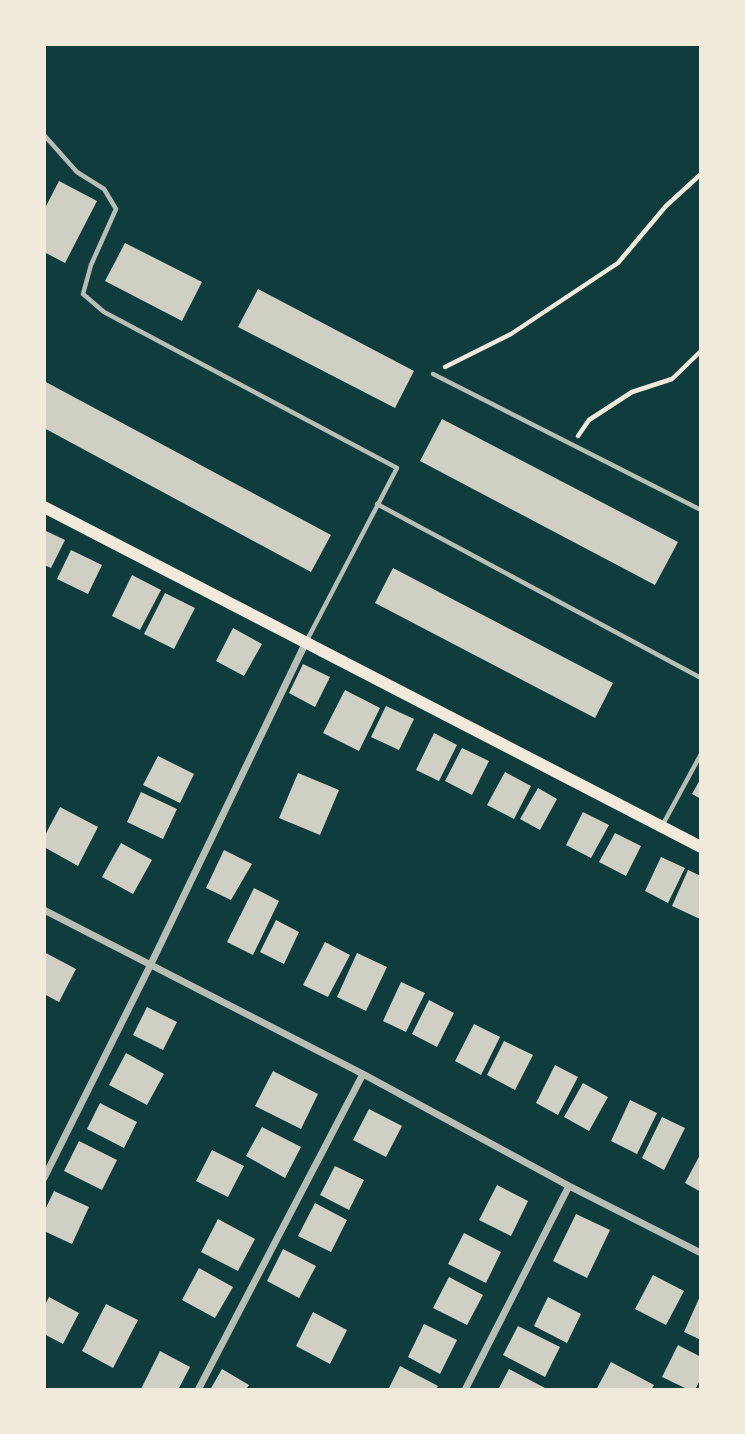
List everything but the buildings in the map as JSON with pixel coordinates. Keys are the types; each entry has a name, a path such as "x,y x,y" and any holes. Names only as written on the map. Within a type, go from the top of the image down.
{"main road":[{"path":"44,506 701,848"}],"street":[{"path":"44,1178 150,966 306,642"},
{"path":"44,910 363,1074 569,1186 701,1253"},
{"path":"198,1390 363,1074"},
{"path":"465,1390 569,1186"}],"lane":[{"path":"44,135 77,172 104,189 116,208 91,265 83,294 104,312 397,468 306,642"},
{"path":"433,374 701,510"},
{"path":"377,504 701,678"},
{"path":"661,827 701,754"}],"path":[{"path":"433,374 511,334 618,263 666,206 701,174"},
{"path":"572,445 589,420 632,392 672,379 701,351"}]}
